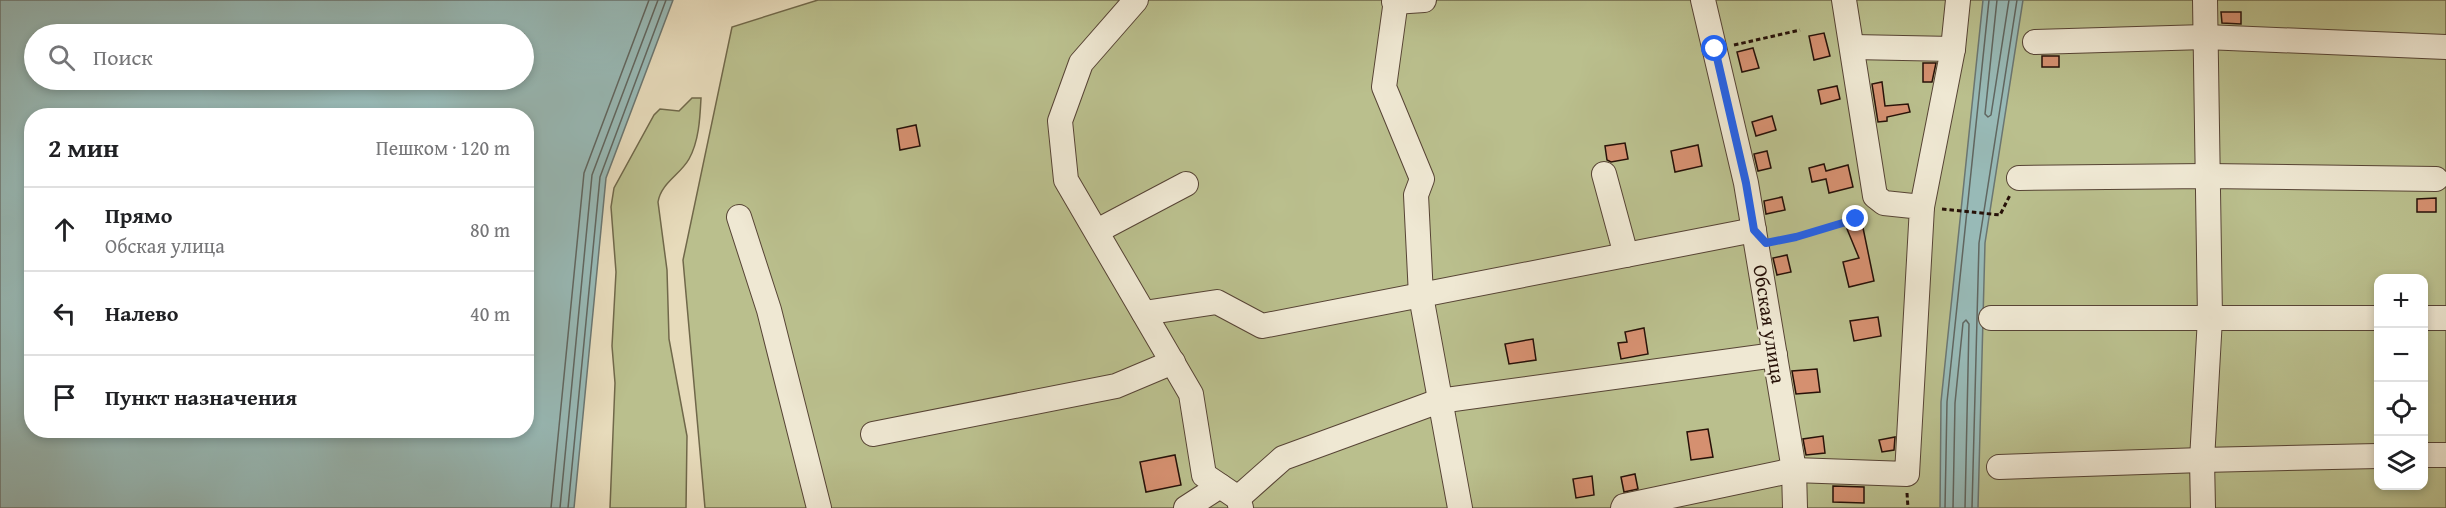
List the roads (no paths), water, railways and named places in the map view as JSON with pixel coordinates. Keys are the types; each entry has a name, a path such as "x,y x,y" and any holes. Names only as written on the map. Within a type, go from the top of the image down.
{"street":[{"path":"1136,0 1081,63 1060,120 1066,180 1191,394 1204,475 1233,497"},
{"path":"1424,0 1395,1 1384,87 1422,179 1416,195 1421,296 1460,508"},
{"name":"Обская улица","path":"1703,0 1746,183 1794,470 1795,508"},
{"path":"1844,0 1853,47 1865,145 1875,196 1884,203 1922,207"},
{"path":"1623,508 1794,470 1906,474 1922,207 1953,49 1958,0"},
{"path":"2203,508 2202,459 2210,318 2205,0"},
{"path":"2035,42 2205,37 2446,47"},
{"path":"1853,47 1953,49"},
{"path":"1604,174 1626,255"},
{"path":"2019,178 2207,176 2436,179"},
{"path":"1096,231 1185,184"},
{"path":"739,217 769,310 819,508"},
{"path":"1144,313 1217,302 1262,326 1754,230"},
{"path":"1992,318 2374,318"},
{"path":"2428,318 2446,318"},
{"path":"1186,508 1233,497 1283,458 1439,402 1775,355"},
{"path":"873,434 1116,386 1173,362"},
{"path":"2428,455 2446,455"},
{"path":"1999,467 2202,459 2374,456"}],"water":[{"path":"0,0 673,0 606,178 574,508 0,508"},
{"path":"1983,0 2023,0 1985,243 1978,508 1940,508 1941,402"}]}
